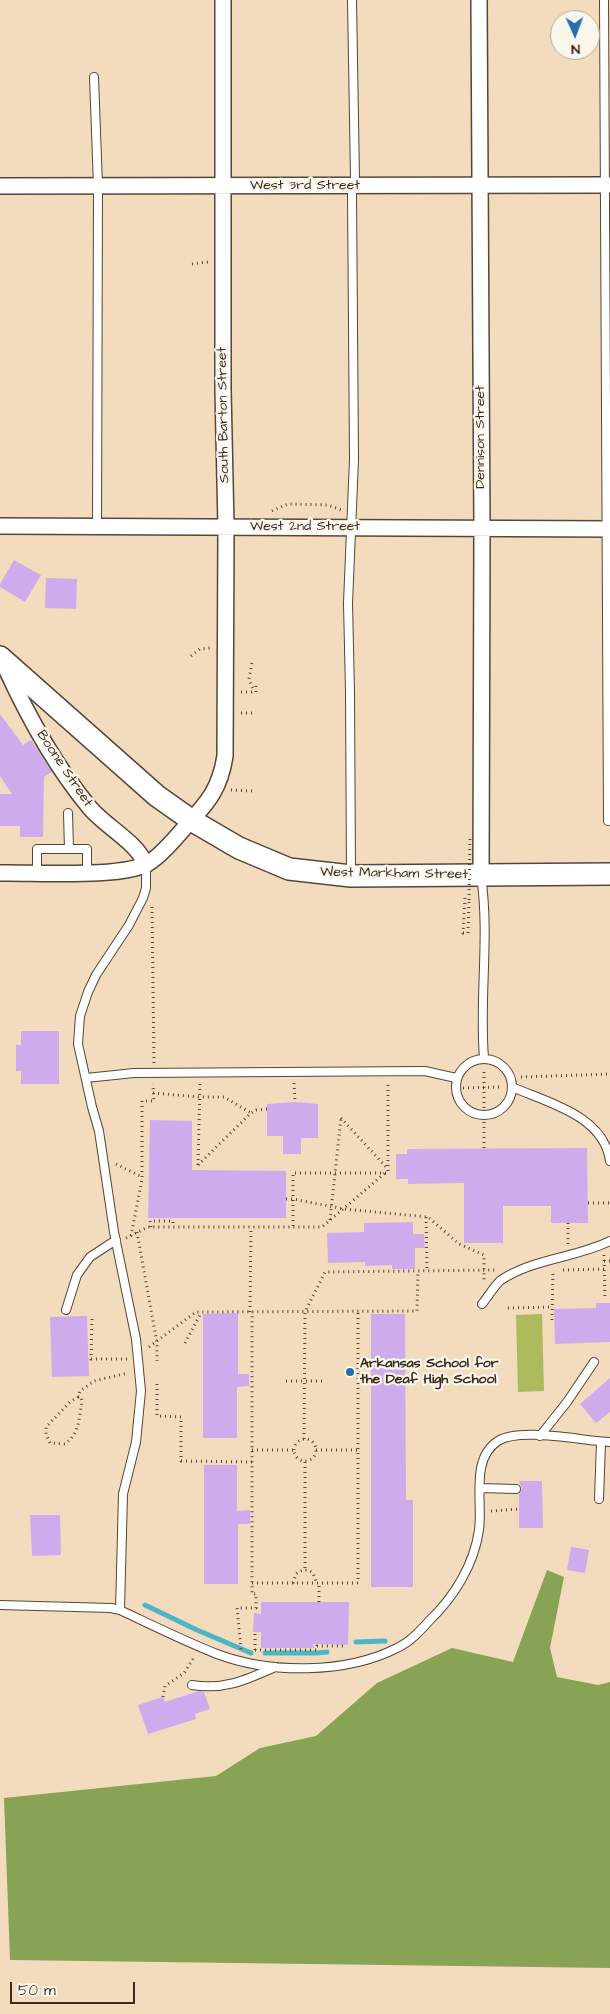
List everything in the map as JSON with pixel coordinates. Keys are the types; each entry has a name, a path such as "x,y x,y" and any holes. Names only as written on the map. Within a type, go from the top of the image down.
{"main road":[{"name":"Boone Street","path":"1,658 136,779 191,820"},
{"name":"West Markham Street","path":"191,820 239,848 289,869 351,876 610,874"}],"street":[{"name":"South Barton Street","path":"191,820 212,797 219,784 226,756 226,527 223,390 223,0"},
{"name":"Dennison Street","path":"478,0 482,528 481,875"},
{"name":"West 3rd Street","path":"0,186 608,185"},
{"name":"West 2nd Street","path":"0,526 226,527 352,522 482,528 609,529"},
{"name":"Boone Street","path":"1,658 24,707 42,738 80,794 110,829 142,854 146,864"},
{"path":"0,873 127,871 151,862 191,820"}],"lane":[{"path":"351,876 348,603 354,459 352,0"},
{"path":"604,0 608,185 608,821"},
{"path":"94,77 98,186 96,210 97,526"},
{"path":"68,813 69,849"},
{"path":"37,872 37,849 87,849 87,872"},
{"path":"120,1610 123,1494 136,1442 140,1400 139,1372 99,1131 78,1044 80,1016 88,992 96,975 129,925 143,898 146,888 146,864"},
{"path":"481,875 484,910 482,1030 484,1058"},
{"path":"484,1058 500,1064 510,1078 512,1087 507,1104 500,1110 484,1115 475,1114 462,1105 457,1099 455,1088 456,1078 467,1064 484,1058"},
{"path":"86,1078 134,1073 368,1073 425,1071 456,1078"},
{"path":"512,1087 580,1117 594,1128 608,1149 610,1161"},
{"path":"66,1310 77,1275 90,1257 116,1240"},
{"path":"482,1304 500,1281 522,1270 563,1255 592,1250 610,1241"},
{"path":"540,1436 567,1402 594,1362"},
{"path":"0,1605 92,1607 120,1610 217,1654 255,1664 299,1668 334,1667 350,1664 376,1657 399,1647 414,1636 438,1613 454,1592 469,1566 475,1548 480,1512 482,1464 490,1447 506,1437 540,1436 610,1442"},
{"path":"599,1499 601,1442"},
{"path":"480,1488 516,1489"},
{"path":"192,1685 204,1687 240,1683 277,1666"}],"path":[{"path":"270,511 288,504 328,505 352,522"},
{"path":"191,656 200,649 210,648"},
{"path":"252,663 250,679 254,692"},
{"path":"254,692 256,692 256,684"},
{"path":"241,692 254,692"},
{"path":"241,713 256,713"},
{"path":"231,790 254,791"},
{"path":"464,898 464,933 468,933 470,839"},
{"path":"152,900 154,1065"},
{"path":"484,1058 484,1148"},
{"path":"510,1078 610,1074"},
{"path":"131,1236 142,1177 142,1101 154,1101 153,1083"},
{"path":"294,1083 295,1102"},
{"path":"125,1238 150,1227 322,1227 384,1173 388,1173 388,1083"},
{"path":"200,1087 198,1165 251,1113 256,1110 267,1109"},
{"path":"455,1088 512,1087"},
{"path":"153,1093 224,1097 251,1113"},
{"path":"330,1220 341,1118 387,1168"},
{"path":"120,1166 142,1177"},
{"path":"293,1226 293,1173 384,1173"},
{"path":"286,1199 344,1209 428,1217 459,1244 484,1255 484,1280"},
{"path":"588,1203 610,1203"},
{"path":"426,1217 427,1271"},
{"path":"150,1227 150,1221 173,1221 173,1227"},
{"path":"568,1223 568,1245"},
{"path":"241,1649 236,1608 256,1608 256,1594 252,1594 251,1226"},
{"path":"137,1232 157,1342 157,1361"},
{"path":"604,1261 610,1261"},
{"path":"304,1439 305,1312 325,1272 604,1269 605,1300"},
{"path":"552,1270 554,1307 552,1310 552,1320"},
{"path":"137,1353 157,1342 196,1312 417,1311 418,1271"},
{"path":"508,1308 554,1307"},
{"path":"185,1343 201,1312"},
{"path":"252,1583 358,1584 358,1312"},
{"path":"92,1319 91,1359 122,1359"},
{"path":"78,1397 81,1397 82,1401 76,1433 73,1438 65,1444 50,1443 46,1434 46,1427 70,1402 78,1397 80,1391 94,1381 115,1375 139,1372"},
{"path":"286,1381 323,1381"},
{"path":"157,1384 157,1416 181,1417 182,1461 252,1462"},
{"path":"304,1439 314,1443 316,1450 314,1457 305,1462 298,1460 293,1450 296,1443 304,1439"},
{"path":"252,1450 293,1450"},
{"path":"316,1450 358,1450"},
{"path":"305,1462 305,1570"},
{"path":"480,1512 519,1509"},
{"path":"293,1583 296,1574 301,1570 314,1573 318,1584 319,1602"},
{"path":"254,1634 255,1664"},
{"path":"163,1697 165,1686 184,1673 200,1646"},
{"path":"255,1650 316,1650 317,1646 344,1646"}],"green space":[{"path":"542,1314 544,1391 518,1392 516,1315"},
{"path":"547,1570 564,1577 550,1648 557,1677 598,1685 610,1682 610,1968 10,1960 4,1798 216,1776 260,1748 316,1736 377,1683 452,1648 513,1662"}],"building":[{"path":"14,560 41,575 25,602 0,587"},
{"path":"46,578 77,579 76,609 45,608"},
{"path":"0,714 23,745 31,740 52,772 44,777 43,837 20,837 20,826 0,826 0,794 12,794 0,776"},
{"path":"21,1031 59,1031 59,1084 21,1084 21,1071 16,1071 16,1045 21,1045"},
{"path":"295,1102 318,1104 318,1138 301,1138 301,1154 283,1154 283,1136 267,1136 267,1104"},
{"path":"150,1120 192,1121 192,1170 286,1171 286,1218 148,1218"},
{"path":"587,1148 588,1223 551,1223 551,1206 503,1206 503,1243 464,1243 464,1183 408,1184 408,1179 396,1179 396,1154 407,1154 407,1149"},
{"path":"413,1222 413,1234 424,1234 425,1248 415,1248 415,1269 392,1269 392,1265 365,1266 365,1262 328,1263 327,1233 364,1232 364,1223"},
{"path":"596,1303 610,1303 610,1342 555,1344 554,1309 596,1308"},
{"path":"238,1313 238,1374 249,1374 249,1386 237,1387 237,1438 203,1438 203,1314"},
{"path":"371,1314 405,1314 406,1500 413,1500 413,1587 371,1587"},
{"path":"87,1316 89,1376 52,1377 50,1317"},
{"path":"610,1378 610,1412 596,1423 580,1404"},
{"path":"204,1465 237,1465 237,1511 250,1510 250,1524 238,1524 238,1584 204,1584"},
{"path":"519,1481 542,1481 543,1528 519,1528 519,1494 522,1489"},
{"path":"30,1515 60,1515 61,1555 32,1556"},
{"path":"571,1547 589,1550 585,1573 567,1570"},
{"path":"261,1602 349,1602 348,1645 313,1644 314,1648 261,1648 261,1632 253,1632 254,1613 261,1614"},
{"path":"199,1691 204,1692 210,1709 195,1714 196,1719 148,1734 138,1705 163,1697 165,1702"}],"waterway":[{"path":"145,1605 251,1653"},
{"path":"356,1642 385,1641"},
{"path":"265,1653 327,1652"}],"place":[{"name":"Arkansas School for the Deaf High School","path":"350,1372"}]}
